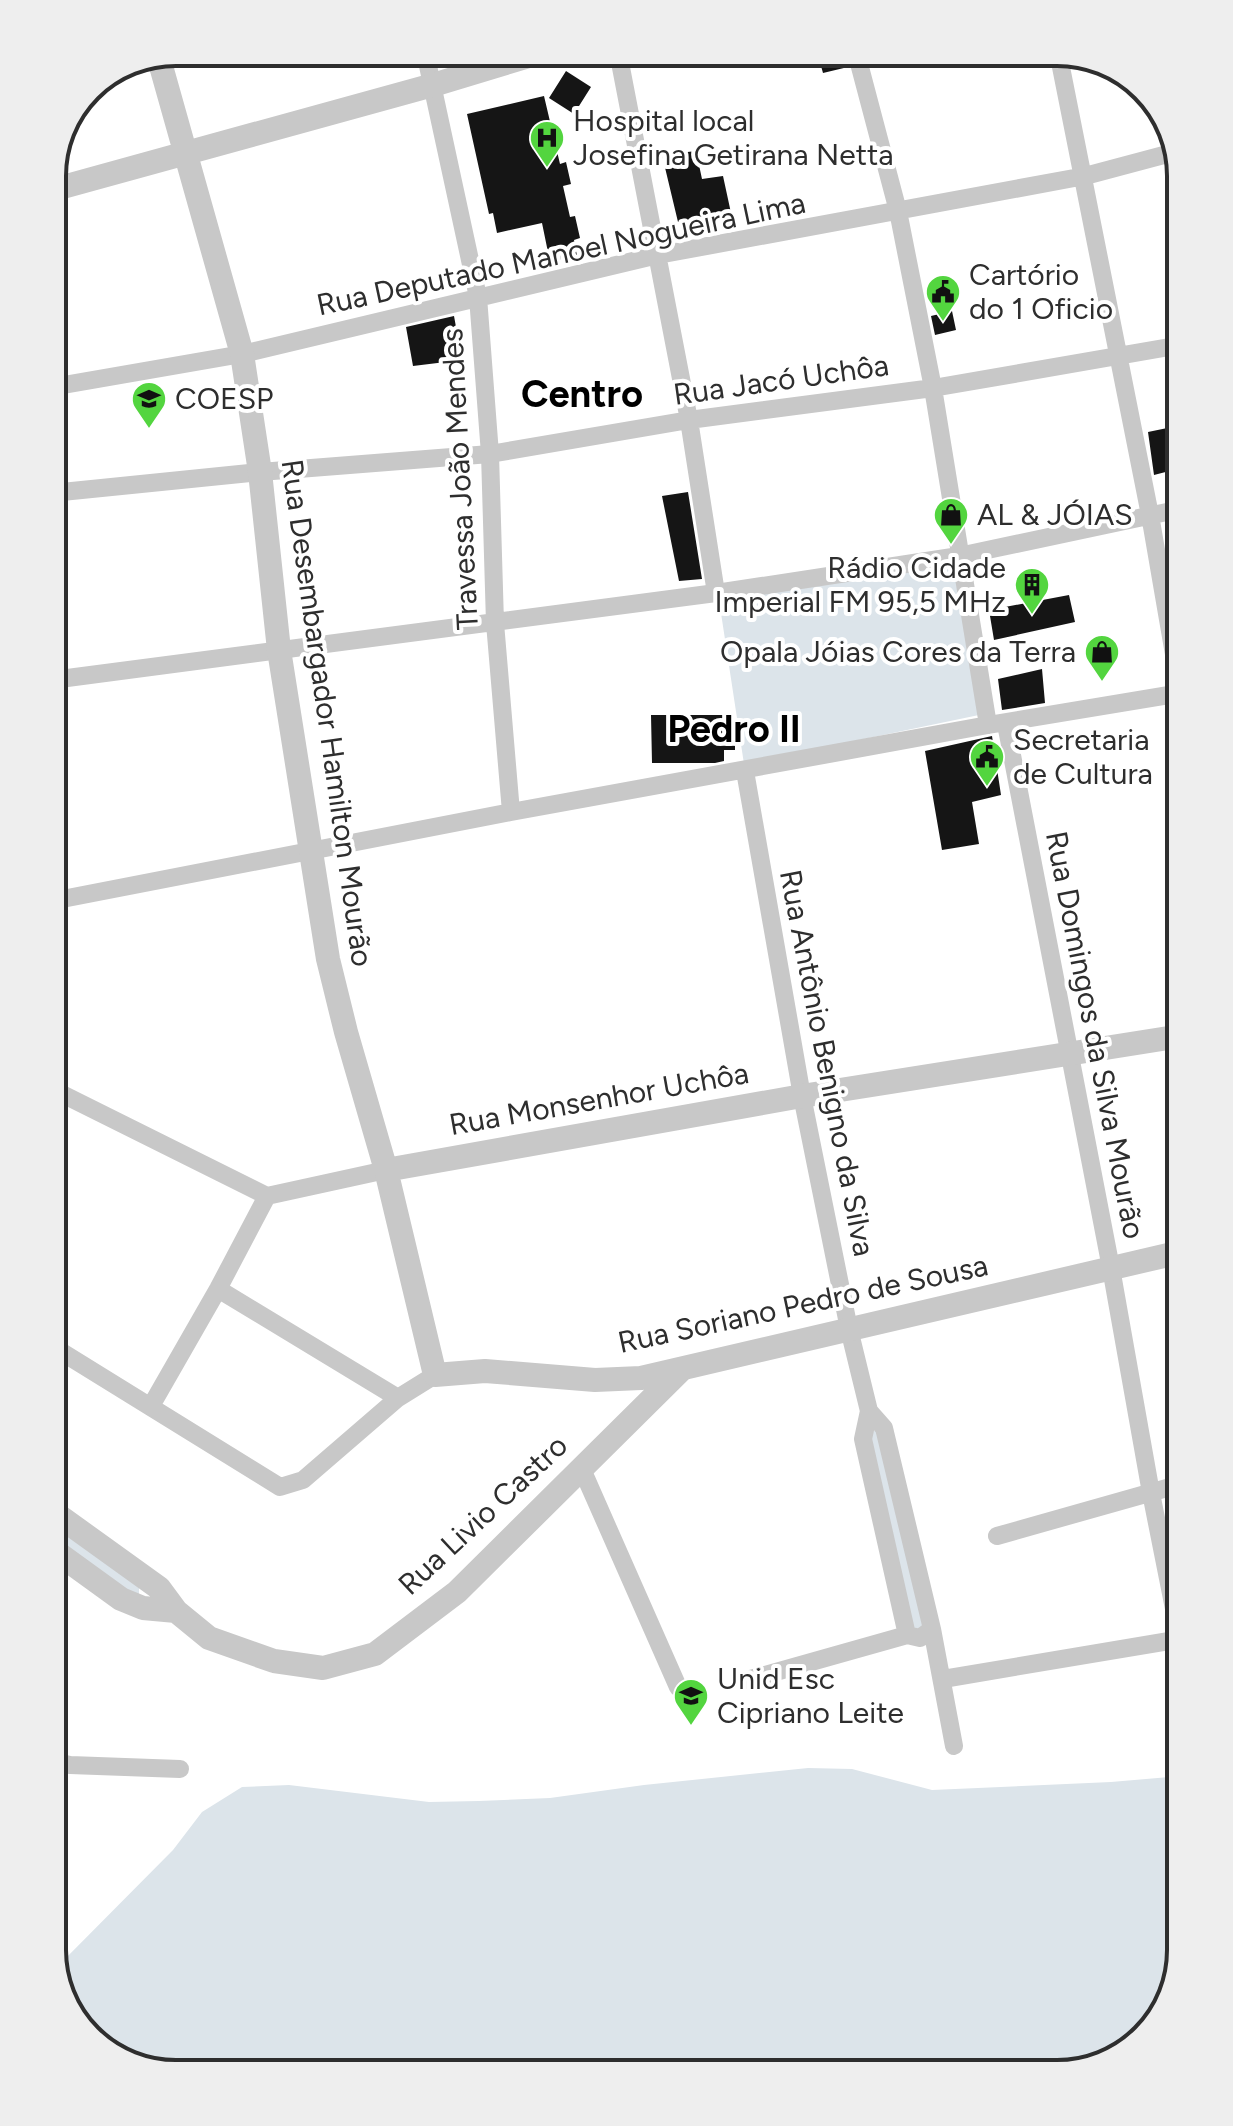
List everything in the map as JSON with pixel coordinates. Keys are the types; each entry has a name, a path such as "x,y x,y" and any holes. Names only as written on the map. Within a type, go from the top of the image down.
{"street":[{"name":"Travessa João Mendes","path":"428,66 478,297 490,454 495,623 511,812"},
{"path":"66,186 496,66"},
{"path":"621,66 689,420 716,593"},
{"name":"Rua Domingos da Silva Mourão","path":"860,66 898,211 933,388 959,556 1070,1053 1167,1571"},
{"path":"1061,66 1085,176 1167,613"},
{"name":"Rua Desembargador Hamilton Mourão","path":"161,67 242,354 260,472 279,650 328,959 386,1170 435,1375"},
{"name":"Rua Deputado Manoel Nogueira Lima","path":"66,385 242,354 658,255 1085,176 1164,155"},
{"name":"Rua Jacó Uchôa","path":"66,492 490,454 689,420 933,388 1167,347"},
{"path":"66,678 716,593 959,556 1167,512"},
{"path":"66,898 511,812 1167,696"},
{"name":"Rua Antônio Benigno da Silva","path":"745,771 802,1096 849,1329 869,1411 863,1439 907,1635"},
{"name":"Rua Monsenhor Uchôa","path":"267,1196 386,1170 802,1096 1167,1038"},
{"path":"66,1096 267,1196 151,1406 66,1354"},
{"name":"Rua Soriano Pedro de Sousa","path":"151,1406 280,1487 303,1480 398,1398 435,1375 485,1371 595,1380 641,1378 1167,1255"},
{"path":"218,1289 398,1398"},
{"name":"Rua Livio Castro","path":"66,1521 159,1588 176,1611 209,1638 274,1661 323,1668 375,1654 457,1592 682,1369"},
{"name":"Rua Antônio Benigno da Silva","path":"869,1411 884,1428 932,1629 954,1746"},
{"path":"581,1467 678,1687"},
{"path":"997,1536 1167,1488"},
{"path":"66,1559 121,1599 143,1608 176,1611"},
{"path":"747,1680 907,1635 920,1638 932,1629"},
{"path":"943,1679 1167,1641"},
{"path":"66,1764 180,1769"}],"shaded area":[{"path":"953,564 979,715 744,764 719,600"},
{"path":"880,1429 926,1627 909,1632 866,1434"},
{"path":"66,1533 139,1587 139,1594 132,1597 66,1552"},
{"path":"808,1768 852,1769 932,1790 1167,1777 1167,1950 1156,1999 1129,2033 1106,2049 1057,2060 169,2060 127,2049 93,2022 77,1999 67,1957 173,1850 202,1812 242,1787 289,1785 429,1802 550,1798"}],"building":[{"path":"821,66 848,67 823,73"},
{"path":"566,71 591,87 574,114 549,98"},
{"path":"544,96 560,164 566,162 571,184 563,186 570,217 575,216 580,238 574,240 577,256 550,262 542,223 497,233 493,213 489,214 467,114"},
{"path":"696,151 702,179 723,176 731,213 678,222 662,155"},
{"name":"Cartório do 1 Oficio","path":"952,311 956,330 935,335 931,316"},
{"path":"454,316 462,360 413,366 406,327"},
{"path":"1167,428 1167,472 1154,475 1148,432"},
{"path":"688,492 702,579 679,581 662,496"},
{"name":"Rádio Cidade Imperial FM 95,5 MHz","path":"1069,595 1075,622 994,640 989,610"},
{"path":"1042,669 1045,703 1002,710 998,679"},
{"path":"651,715 724,715 724,732 735,732 735,750 724,750 724,761 715,763 652,763"},
{"path":"992,736 1001,795 972,802 979,844 942,850 925,751"}],"place":[{"name":"Hospital local Josefina Getirana Netta","path":"547,169"},
{"name":"Cartório do 1 Oficio","path":"943,323"},
{"name":"COESP","path":"149,430"},
{"name":"AL & JÓIAS","path":"951,546"},
{"name":"Rádio Cidade Imperial FM 95,5 MHz","path":"1032,616"},
{"name":"Opala Jóias Cores da Terra","path":"1102,683"},
{"name":"Secretaria de Cultura","path":"987,788"},
{"name":"Unid Esc Cipriano Leite","path":"691,1727"}],"district":[{"name":"Centro","path":"582,394"},
{"name":"Pedro II","path":"734,729"}]}
